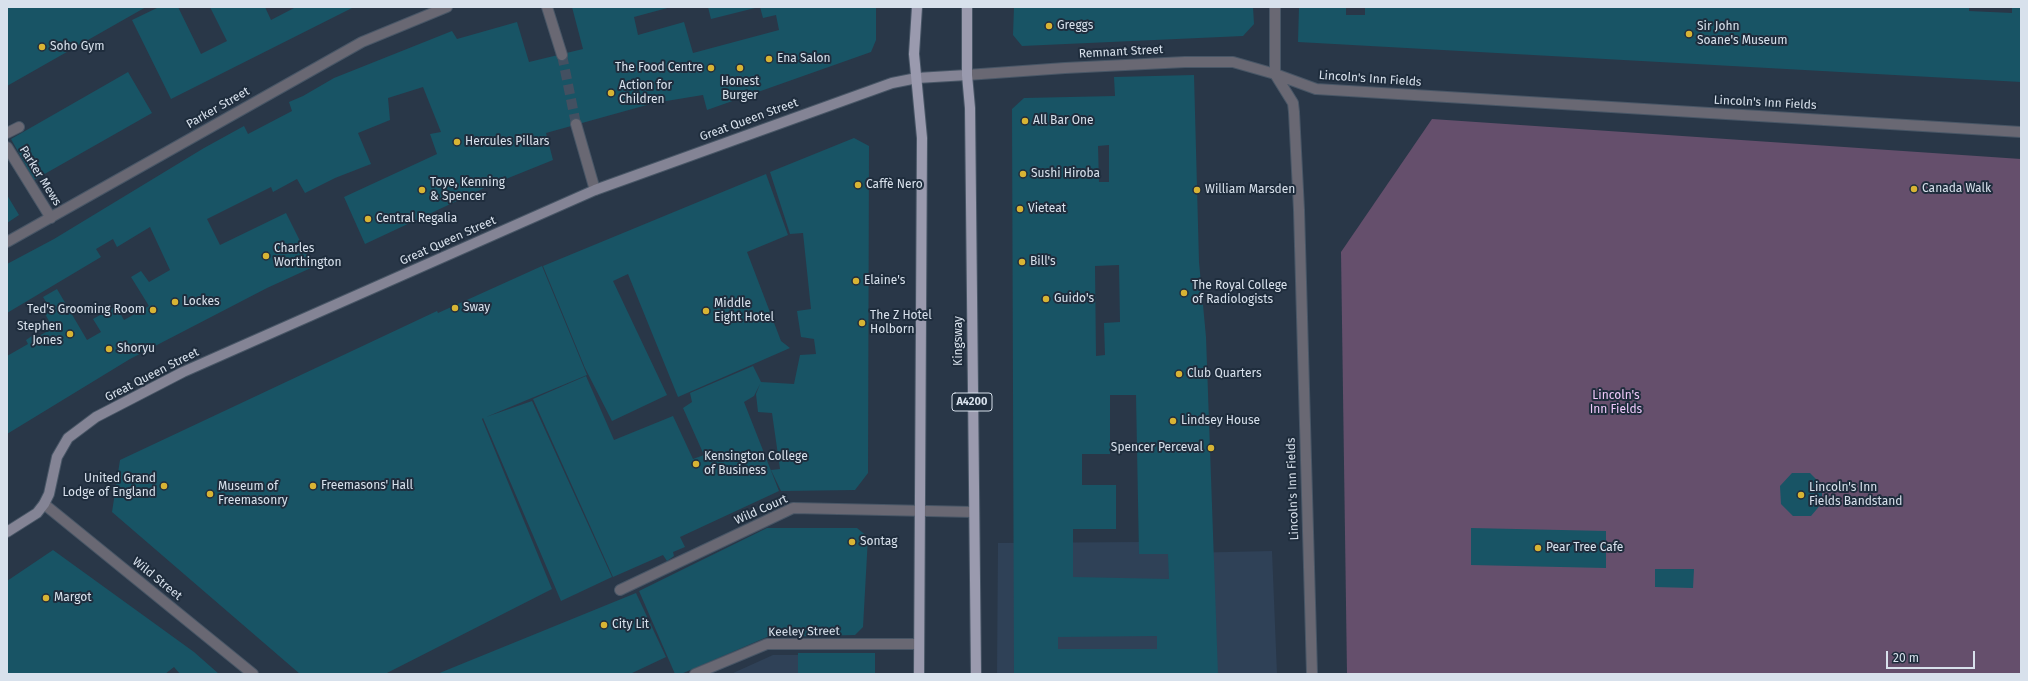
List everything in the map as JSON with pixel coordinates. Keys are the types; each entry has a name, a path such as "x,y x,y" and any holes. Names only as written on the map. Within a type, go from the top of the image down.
{"main road":[{"path":"917,7 914,40 922,138 920,674"},
{"name":"Kingsway","path":"967,7 967,75 970,108 973,512 976,674"},
{"name":"Great Queen Street","path":"7,532 36,513 44,504 57,457 68,438 96,417 223,354 595,190 892,83 917,78 967,75"}],"street":[{"name":"Parker Street","path":"7,242 362,42 447,7"},
{"path":"547,7 562,55"},
{"path":"1275,7 1275,74"},
{"name":"Remnant Street","path":"967,75 1185,62 1233,62 1275,74"},
{"name":"Lincoln's Inn Fields","path":"1275,74 1316,89 1324,90 2021,132"},
{"name":"Lincoln's Inn Fields","path":"1275,74 1293,103 1294,112 1299,218 1312,674"},
{"path":"576,124 595,190"},
{"path":"7,133 19,127"},
{"name":"Parker Mews","path":"7,147 51,218"},
{"name":"Wild Street","path":"44,504 253,674"},
{"name":"Wild Court","path":"620,590 793,508 973,512"},
{"name":"Keeley Street","path":"695,674 767,644 919,644"}],"shaded area":[{"path":"1139,542 1139,554 1272,551 1277,674 997,674 998,543"},
{"path":"773,655 862,655 875,662 875,674 731,674"}],"green space":[{"name":"Lincoln's Inn Fields","path":"1432,119 2021,159 2021,674 1347,674 1341,252"}],"building":[{"name":"Soho Gym","path":"7,7 146,7 7,86"},
{"path":"159,7 178,7 201,54 227,41 210,7 265,7 271,20 296,7 354,7 171,99 132,20"},
{"path":"572,7 671,7 634,17 638,35 684,22 693,53 779,30 776,15 763,18 760,7 876,7 876,40 871,52 707,110 703,95 654,103 546,133 553,160 491,185 365,244 344,197 437,154 430,134 441,132 423,87 388,98 390,120 358,133 371,164 335,178 305,193 297,179 273,192 271,187 207,219 220,245 286,213 313,267 267,288 130,359 7,434 7,356 28,344 26,340 32,336 34,339 53,328 45,314 51,310 43,297 57,289 87,340 101,332 93,319 116,306 124,320 149,306 131,277 141,271 149,282 170,270 150,227 117,247 113,239 96,249 101,257 7,313 7,264 54,239 204,148 244,126 248,134 292,111 289,102 303,96 334,78 452,31 457,39 517,22 529,62 583,49"},
{"path":"708,7 759,7 711,19"},
{"path":"1014,7 1253,7 1254,24 1243,36 1022,46 1013,35"},
{"path":"1299,7 1346,7 1346,15 1365,15 1365,7 1969,7 1969,11 2012,13 2012,7 2021,7 2021,82 1298,42"},
{"path":"128,72 152,113 34,180 11,139"},
{"path":"1194,75 1199,262 1206,337 1218,674 1014,674 1012,109 1024,98 1115,96 1114,77","holes":["1109,145 1109,182 1099,182 1098,146","1119,265 1120,322 1104,323 1105,355 1096,356 1095,266","1110,395 1136,395 1139,554 1168,554 1169,579 1073,577 1073,529 1116,529 1116,485 1082,485 1082,454 1110,454","1157,636 1157,649 1058,649 1058,637"]},
{"path":"854,138 869,146 868,473 855,490 781,491 771,470 780,469 772,413 758,412 756,394 760,384 754,396 744,402 779,491 680,537 685,547 673,552 674,556 667,561 663,555 613,577 533,399 586,376 614,440 673,416 693,459 704,455 683,408 692,402 690,393 753,366 761,382 794,384 800,355 816,354 814,339 801,337 797,311 811,309 803,233 790,234 770,172"},
{"name":"Middle Eight Hotel","path":"766,174 788,235 747,252 781,341 790,348 678,397 628,274 613,281 667,395 612,421 585,368 543,266"},
{"path":"7,195 19,215 7,223"},
{"name":"Freemasons' Hall","path":"542,266 587,375 486,417 532,401 612,577 561,601 483,418 482,419 552,589 385,674 300,674 112,512 120,460 437,311 438,313"},
{"name":"Lincoln's Inn Fields Bandstand","path":"1792,473 1810,473 1822,485 1822,503 1811,516 1793,516 1781,504 1780,486"},
{"path":"767,528 857,528 868,537 863,627 855,635 767,637 681,674 675,674 639,591"},
{"name":"Pear Tree Cafe","path":"1471,528 1606,531 1606,568 1471,565"},
{"path":"53,550 194,652 219,674 180,674 174,667 165,674 7,674 7,581"},
{"path":"1655,569 1694,569 1693,588 1655,587"},
{"name":"City Lit","path":"636,593 666,657 630,674 437,674"},
{"path":"798,653 875,653 875,674 798,674"}],"tunnel":[{"path":"562,55 576,124"}],"place":[{"name":"Greggs","path":"1049,26"},
{"name":"Sir John Soane's Museum","path":"1689,34"},
{"name":"Soho Gym","path":"42,47"},
{"name":"Ena Salon","path":"769,59"},
{"name":"The Food Centre","path":"711,68"},
{"name":"Honest Burger","path":"740,68"},
{"name":"Action for Children","path":"611,93"},
{"name":"All Bar One","path":"1025,121"},
{"name":"Hercules Pillars","path":"457,142"},
{"name":"Sushi Hiroba","path":"1023,174"},
{"name":"Caffè Nero","path":"858,185"},
{"name":"Canada Walk","path":"1914,189"},
{"name":"Toye, Kenning & Spencer","path":"422,190"},
{"name":"William Marsden","path":"1197,190"},
{"name":"Vieteat","path":"1020,209"},
{"name":"Central Regalia","path":"368,219"},
{"name":"Charles Worthington","path":"266,256"},
{"name":"Bill's","path":"1022,262"},
{"name":"Elaine's","path":"856,281"},
{"name":"The Royal College of Radiologists","path":"1184,293"},
{"name":"Guido's","path":"1046,299"},
{"name":"Lockes","path":"175,302"},
{"name":"Sway","path":"455,308"},
{"name":"Ted's Grooming Room","path":"153,310"},
{"name":"Middle Eight Hotel","path":"706,311"},
{"name":"The Z Hotel Holborn","path":"862,323"},
{"name":"Stephen Jones","path":"70,334"},
{"name":"Shoryu","path":"109,349"},
{"name":"Club Quarters","path":"1179,374"},
{"name":"Lindsey House","path":"1173,421"},
{"name":"Spencer Perceval","path":"1211,448"},
{"name":"Kensington College of Business","path":"696,464"},
{"name":"United Grand Lodge of England","path":"164,486"},
{"name":"Freemasons' Hall","path":"313,486"},
{"name":"Museum of Freemasonry","path":"210,494"},
{"name":"Lincoln's Inn Fields Bandstand","path":"1801,495"},
{"name":"Sontag","path":"852,542"},
{"name":"Pear Tree Cafe","path":"1538,548"},
{"name":"Margot","path":"46,598"},
{"name":"City Lit","path":"604,625"}]}
